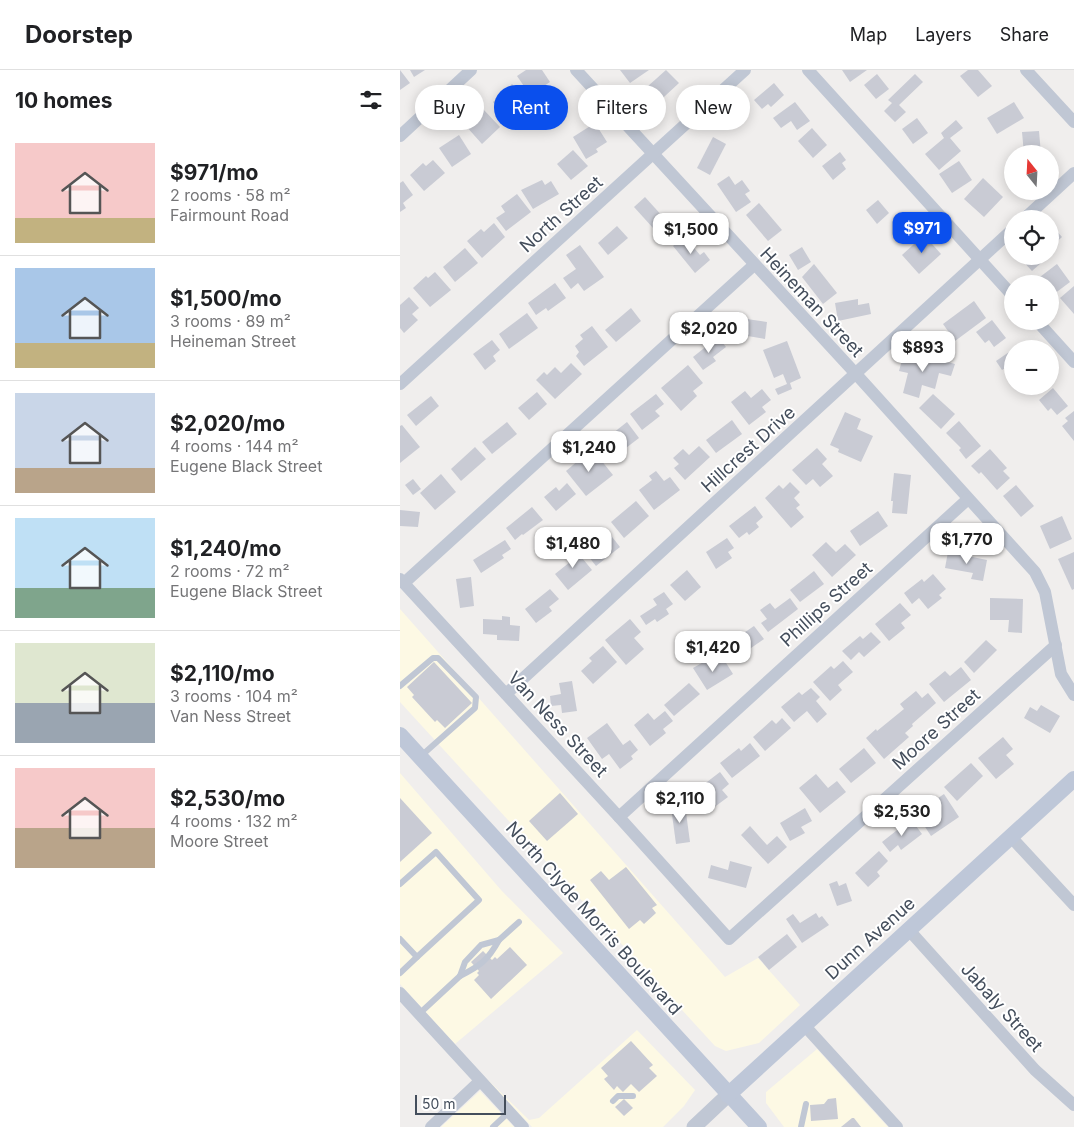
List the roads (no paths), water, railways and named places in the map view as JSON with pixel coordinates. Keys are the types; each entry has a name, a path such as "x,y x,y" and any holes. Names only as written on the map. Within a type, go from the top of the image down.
{"main road":[{"name":"North Clyde Morris Boulevard","path":"400,734 759,1127"},
{"name":"Dunn Avenue","path":"728,1095 1074,779"}],"street":[{"path":"400,136 471,70"},
{"name":"Heineman Street","path":"576,70 856,374 1035,572 1045,592 1061,674 1074,695"},
{"name":"North Street","path":"400,384 745,70"},
{"path":"808,70 1004,286"},
{"path":"1026,70 1074,122"},
{"path":"1034,210 1074,173"},
{"name":"Hillcrest Drive","path":"506,694 1004,237"},
{"path":"402,581 754,265"},
{"path":"1045,330 1074,362"},
{"name":"Phillips Street","path":"618,817 968,499"},
{"name":"Van Ness Street","path":"402,581 729,939"},
{"name":"Moore Street","path":"729,939 1056,645"},
{"path":"1011,837 1074,905"},
{"name":"Jabaly Street","path":"908,929 1035,1070 1074,1105"},
{"path":"400,993 523,1127"},
{"path":"804,1025 897,1127"},
{"path":"435,1126 480,1081"},
{"name":"Dunn Avenue","path":"694,1127 728,1095"}],"lane":[{"path":"400,686 433,658 438,658 476,698 475,708 420,757"},
{"path":"400,884 436,852 479,900 400,973"},
{"path":"419,1014 460,976 476,968 490,954 499,940 520,922"},
{"path":"400,939 418,958"},
{"path":"460,976 464,962 482,945 499,940"},
{"path":"613,1101 618,1096 633,1096"},
{"path":"801,1127 806,1104"},
{"path":"493,1127 509,1112"}]}
